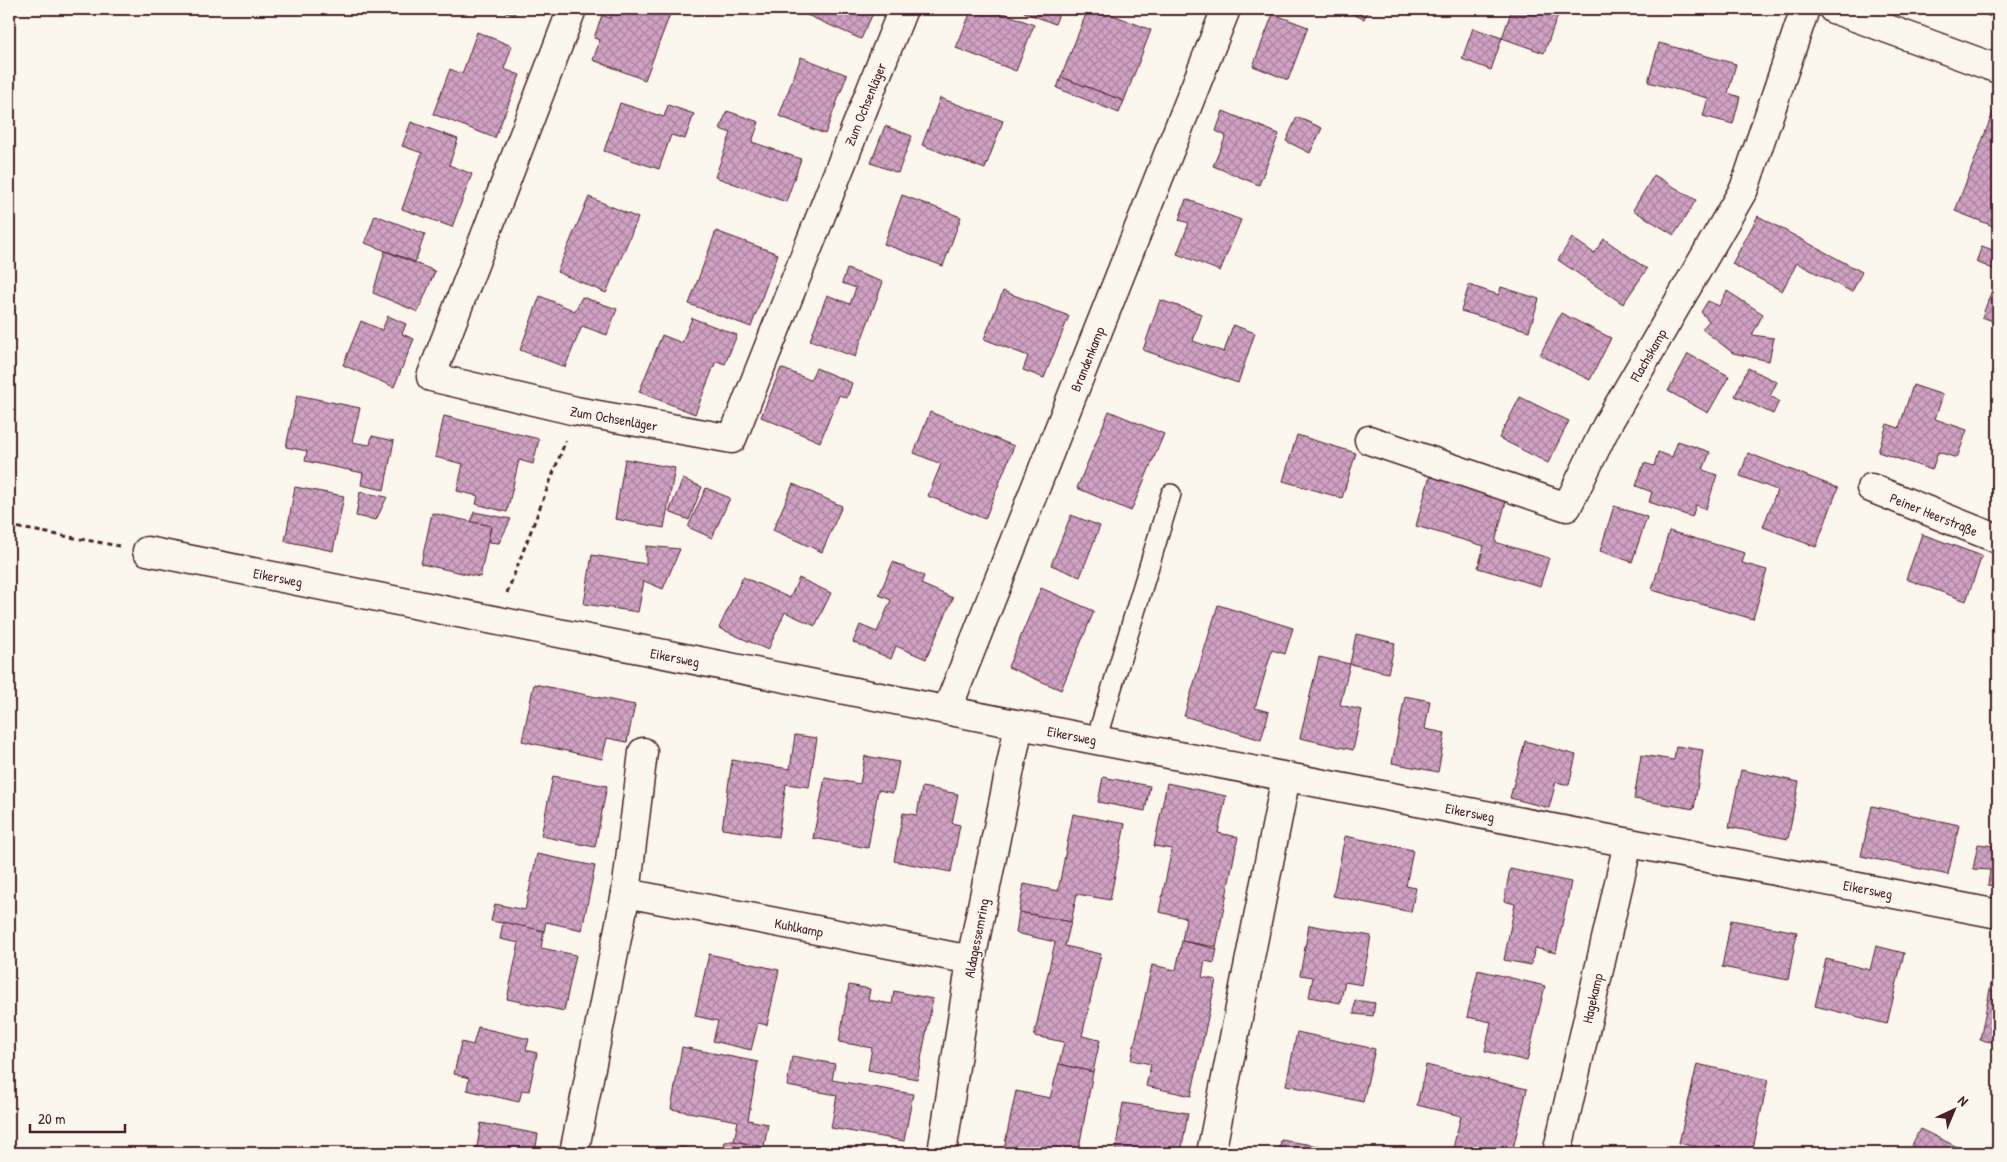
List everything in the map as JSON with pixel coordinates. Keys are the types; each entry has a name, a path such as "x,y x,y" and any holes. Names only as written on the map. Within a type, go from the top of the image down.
{"street":[{"name":"Zum Ochsenläger","path":"572,9 431,377 576,411 732,438 903,9"},
{"name":"Brandenkamp","path":"947,710 1226,9"},
{"name":"Flachskamp","path":"1369,440 1567,507 1608,424 1744,189 1805,9"},
{"path":"1833,9 1998,69"},
{"name":"Peiner Heerstraße","path":"1871,488 1998,539"},
{"name":"Eikersweg","path":"147,551 1019,725 1998,914"},
{"name":"Aldagessemring","path":"942,1153 971,960 1019,725"},
{"path":"574,1153 626,893 643,752"},
{"path":"1211,1153 1286,777"},
{"name":"Hagekamp","path":"1557,1153 1628,843"},
{"name":"Kuhlkamp","path":"626,893 971,960"}],"lane":[{"path":"1096,740 1171,494"}],"path":[{"path":"496,622 576,411"},
{"path":"9,526 147,551"}],"building":[{"path":"497,9 517,9 514,15"},
{"path":"614,9 672,9 645,80 593,60 600,40 594,38 602,15 610,18"},
{"path":"799,9 875,9 861,39 798,11"},
{"path":"972,9 994,9 1034,25 1016,71 956,48"},
{"path":"1025,9 1055,9 1060,11 1055,24 1024,12"},
{"path":"1088,9 1098,9 1151,30 1124,101 1061,77"},
{"path":"1340,9 1369,9 1364,19"},
{"path":"1512,9 1551,9 1559,12 1544,53 1502,38"},
{"path":"1979,9 1998,9 1994,18 1978,12"},
{"path":"1273,14 1308,27 1288,80 1253,66"},
{"path":"1473,28 1502,38 1491,70 1462,59"},
{"path":"477,32 512,46 504,69 520,75 495,138 433,114 450,69 462,74"},
{"path":"1659,43 1736,64 1728,93 1740,97 1733,124 1703,116 1708,98 1648,82"},
{"path":"801,57 847,75 825,134 779,116"},
{"path":"1061,77 1124,101 1119,113 1057,88"},
{"path":"940,98 1003,121 985,169 922,145"},
{"path":"620,103 664,117 668,105 694,114 685,139 671,135 659,169 604,151"},
{"path":"1994,110 1998,112 1998,228 1955,211"},
{"path":"727,111 759,122 752,142 801,159 786,202 715,177 731,133 720,129"},
{"path":"1223,111 1279,134 1259,185 1213,166 1226,136 1216,131"},
{"path":"1297,117 1322,128 1310,153 1286,141"},
{"path":"411,122 458,139 449,165 472,174 452,227 402,209 422,153 402,146"},
{"path":"885,126 912,136 898,173 871,163"},
{"path":"1654,175 1696,200 1674,235 1633,210"},
{"path":"902,195 961,217 943,266 884,244"},
{"path":"589,197 638,218 606,293 557,272"},
{"path":"1186,199 1241,220 1220,271 1177,254 1189,223 1179,220"},
{"path":"375,215 425,234 415,262 365,243"},
{"path":"1758,216 1862,272 1852,292 1797,263 1782,291 1732,264"},
{"path":"716,231 778,254 751,327 689,304"},
{"path":"1572,238 1594,253 1604,239 1647,269 1623,304 1558,260"},
{"path":"1982,246 1998,252 1998,271 1976,262"},
{"path":"385,251 435,271 418,312 373,293"},
{"path":"847,269 883,282 855,357 810,340 827,295 850,304 856,288 842,283"},
{"path":"1998,274 1998,323 1982,317"},
{"path":"1469,285 1499,295 1501,287 1539,299 1529,331 1461,311"},
{"path":"1003,291 1069,316 1044,378 1023,370 1028,356 984,339"},
{"path":"1727,291 1763,314 1752,335 1774,338 1769,361 1733,353 1702,329 1709,321 1701,312 1708,301 1719,306"},
{"path":"540,296 575,311 582,297 617,309 607,335 582,326 565,367 520,350"},
{"path":"1160,300 1202,314 1193,341 1224,352 1233,325 1255,333 1238,383 1143,350"},
{"path":"1561,313 1611,338 1590,380 1540,355"},
{"path":"388,316 406,324 402,334 414,339 394,387 343,365 361,321 382,330"},
{"path":"692,318 737,335 725,364 716,361 695,414 639,392 662,335 682,343"},
{"path":"1688,354 1729,376 1708,413 1668,391"},
{"path":"781,368 810,380 816,368 852,383 847,398 839,395 820,442 761,417"},
{"path":"1748,368 1777,382 1770,396 1779,401 1773,414 1735,396"},
{"path":"1913,385 1943,395 1935,419 1967,430 1957,458 1938,452 1932,470 1878,452 1887,424 1899,428"},
{"path":"297,395 360,408 352,442 370,445 372,436 394,441 384,490 361,485 363,473 305,461 307,451 286,447"},
{"path":"1520,397 1569,421 1548,463 1499,438"},
{"path":"1109,411 1164,434 1131,511 1077,488"},
{"path":"930,412 1014,446 985,519 928,496 941,464 914,453"},
{"path":"444,416 539,439 533,464 519,460 507,512 476,504 478,496 457,491 463,464 435,457"},
{"path":"1297,435 1356,453 1342,498 1283,481"},
{"path":"1678,441 1710,452 1703,470 1717,475 1706,509 1696,505 1692,517 1649,502 1652,492 1636,486 1644,463 1654,466 1658,452 1672,457"},
{"path":"1748,453 1838,488 1816,547 1763,527 1777,490 1740,476"},
{"path":"625,459 675,468 664,528 615,519"},
{"path":"1431,472 1508,494 1495,542 1549,558 1540,586 1478,568 1484,546 1416,526"},
{"path":"683,479 702,487 689,520 669,512"},
{"path":"793,484 842,506 822,552 773,530"},
{"path":"295,487 344,496 333,551 285,541"},
{"path":"706,488 730,498 712,538 688,527"},
{"path":"360,492 387,497 376,520 356,516"},
{"path":"1614,506 1647,517 1632,562 1600,551"},
{"path":"474,512 511,519 499,543 488,542 491,526 471,522"},
{"path":"432,513 491,526 480,577 421,564"},
{"path":"1071,515 1100,526 1080,577 1051,565"},
{"path":"1669,531 1745,553 1742,563 1767,570 1753,619 1652,590"},
{"path":"1922,534 1982,556 1966,601 1906,579"},
{"path":"646,546 680,549 663,589 644,581 638,612 584,604 592,555 646,564"},
{"path":"893,562 924,576 921,584 953,598 926,659 896,646 891,659 853,642 860,625 877,632 891,600 879,595"},
{"path":"743,577 790,598 799,578 831,593 815,626 785,612 768,650 719,628"},
{"path":"1041,588 1094,611 1061,690 1008,667"},
{"path":"1218,605 1293,628 1285,654 1272,650 1255,708 1269,712 1261,740 1184,716"},
{"path":"1356,634 1395,643 1388,673 1350,664"},
{"path":"1319,657 1350,664 1340,705 1362,710 1353,750 1300,738"},
{"path":"534,684 635,705 627,742 607,738 602,759 522,741"},
{"path":"1405,696 1430,701 1425,729 1445,733 1438,772 1392,763"},
{"path":"795,735 817,738 809,787 786,784 778,837 722,829 732,760 790,769"},
{"path":"1525,741 1576,755 1569,785 1556,782 1549,808 1510,798"},
{"path":"1676,746 1703,750 1694,809 1634,799 1641,755 1674,760"},
{"path":"865,756 899,762 893,793 878,790 868,848 813,838 825,778 860,784"},
{"path":"1741,770 1799,782 1788,839 1729,827"},
{"path":"553,776 607,786 595,847 541,836"},
{"path":"1103,777 1150,786 1145,811 1098,802"},
{"path":"1167,783 1226,796 1218,833 1238,837 1216,947 1182,941 1186,918 1159,912 1172,849 1154,846"},
{"path":"922,787 958,794 952,823 960,825 951,872 894,861 903,813 917,815"},
{"path":"1872,806 1959,825 1948,875 1861,856"},
{"path":"1073,814 1125,824 1110,900 1077,894 1071,922 1019,912 1024,884 1058,891"},
{"path":"1996,831 1998,832 1998,887 1988,885 1990,870 1973,869 1978,844 1994,846"},
{"path":"1345,836 1413,850 1406,886 1416,888 1411,912 1333,896"},
{"path":"537,854 595,866 582,930 546,922 544,931 491,921 495,904 525,910"},
{"path":"1510,869 1571,882 1556,953 1535,948 1531,965 1504,960 1515,904 1504,901"},
{"path":"1019,912 1071,922 1065,946 1101,954 1082,1036 1100,1040 1093,1072 1059,1064 1064,1042 1034,1036 1055,942 1016,933"},
{"path":"1731,920 1797,932 1788,980 1722,967"},
{"path":"503,922 544,931 541,948 576,955 564,1011 507,999 519,943 500,939"},
{"path":"1309,925 1371,936 1362,985 1345,982 1340,1003 1309,997 1313,977 1300,975"},
{"path":"1182,941 1217,949 1214,963 1205,961 1202,977 1216,980 1191,1096 1146,1086 1151,1064 1131,1060 1152,965 1176,970"},
{"path":"1876,946 1904,953 1887,1024 1815,1006 1826,959 1870,970"},
{"path":"709,954 779,970 767,1025 758,1023 751,1050 713,1041 718,1021 695,1016"},
{"path":"1478,970 1545,986 1527,1061 1485,1051 1491,1022 1467,1017"},
{"path":"1991,984 1998,986 1998,1043 1980,1040"},
{"path":"849,985 870,989 868,1000 892,1004 894,991 933,999 917,1079 868,1070 872,1048 839,1042"},
{"path":"1355,1000 1375,1003 1373,1016 1354,1014"},
{"path":"478,1027 529,1039 526,1050 537,1053 529,1091 522,1090 519,1102 467,1090 469,1078 454,1074 461,1042 473,1045"},
{"path":"1297,1032 1375,1049 1363,1102 1286,1085"},
{"path":"682,1047 758,1062 748,1120 768,1124 764,1147 734,1141 738,1121 671,1109"},
{"path":"792,1056 835,1064 832,1080 913,1094 904,1141 831,1128 837,1095 787,1086"},
{"path":"1059,1064 1093,1072 1078,1153 1003,1153 1016,1091 1050,1098"},
{"path":"1697,1064 1768,1080 1752,1153 1725,1153 1679,1143"},
{"path":"1426,1065 1527,1089 1512,1153 1452,1152 1461,1116 1417,1105"},
{"path":"1123,1103 1188,1113 1181,1153 1115,1153"},
{"path":"481,1123 538,1134 535,1153 476,1153"},
{"path":"1920,1129 1970,1153 1908,1153"},
{"path":"1281,1140 1338,1149 1337,1153 1279,1153"},
{"path":"725,1141 764,1147 763,1153 723,1153"},
{"path":"680,1147 720,1153 678,1153"}]}
